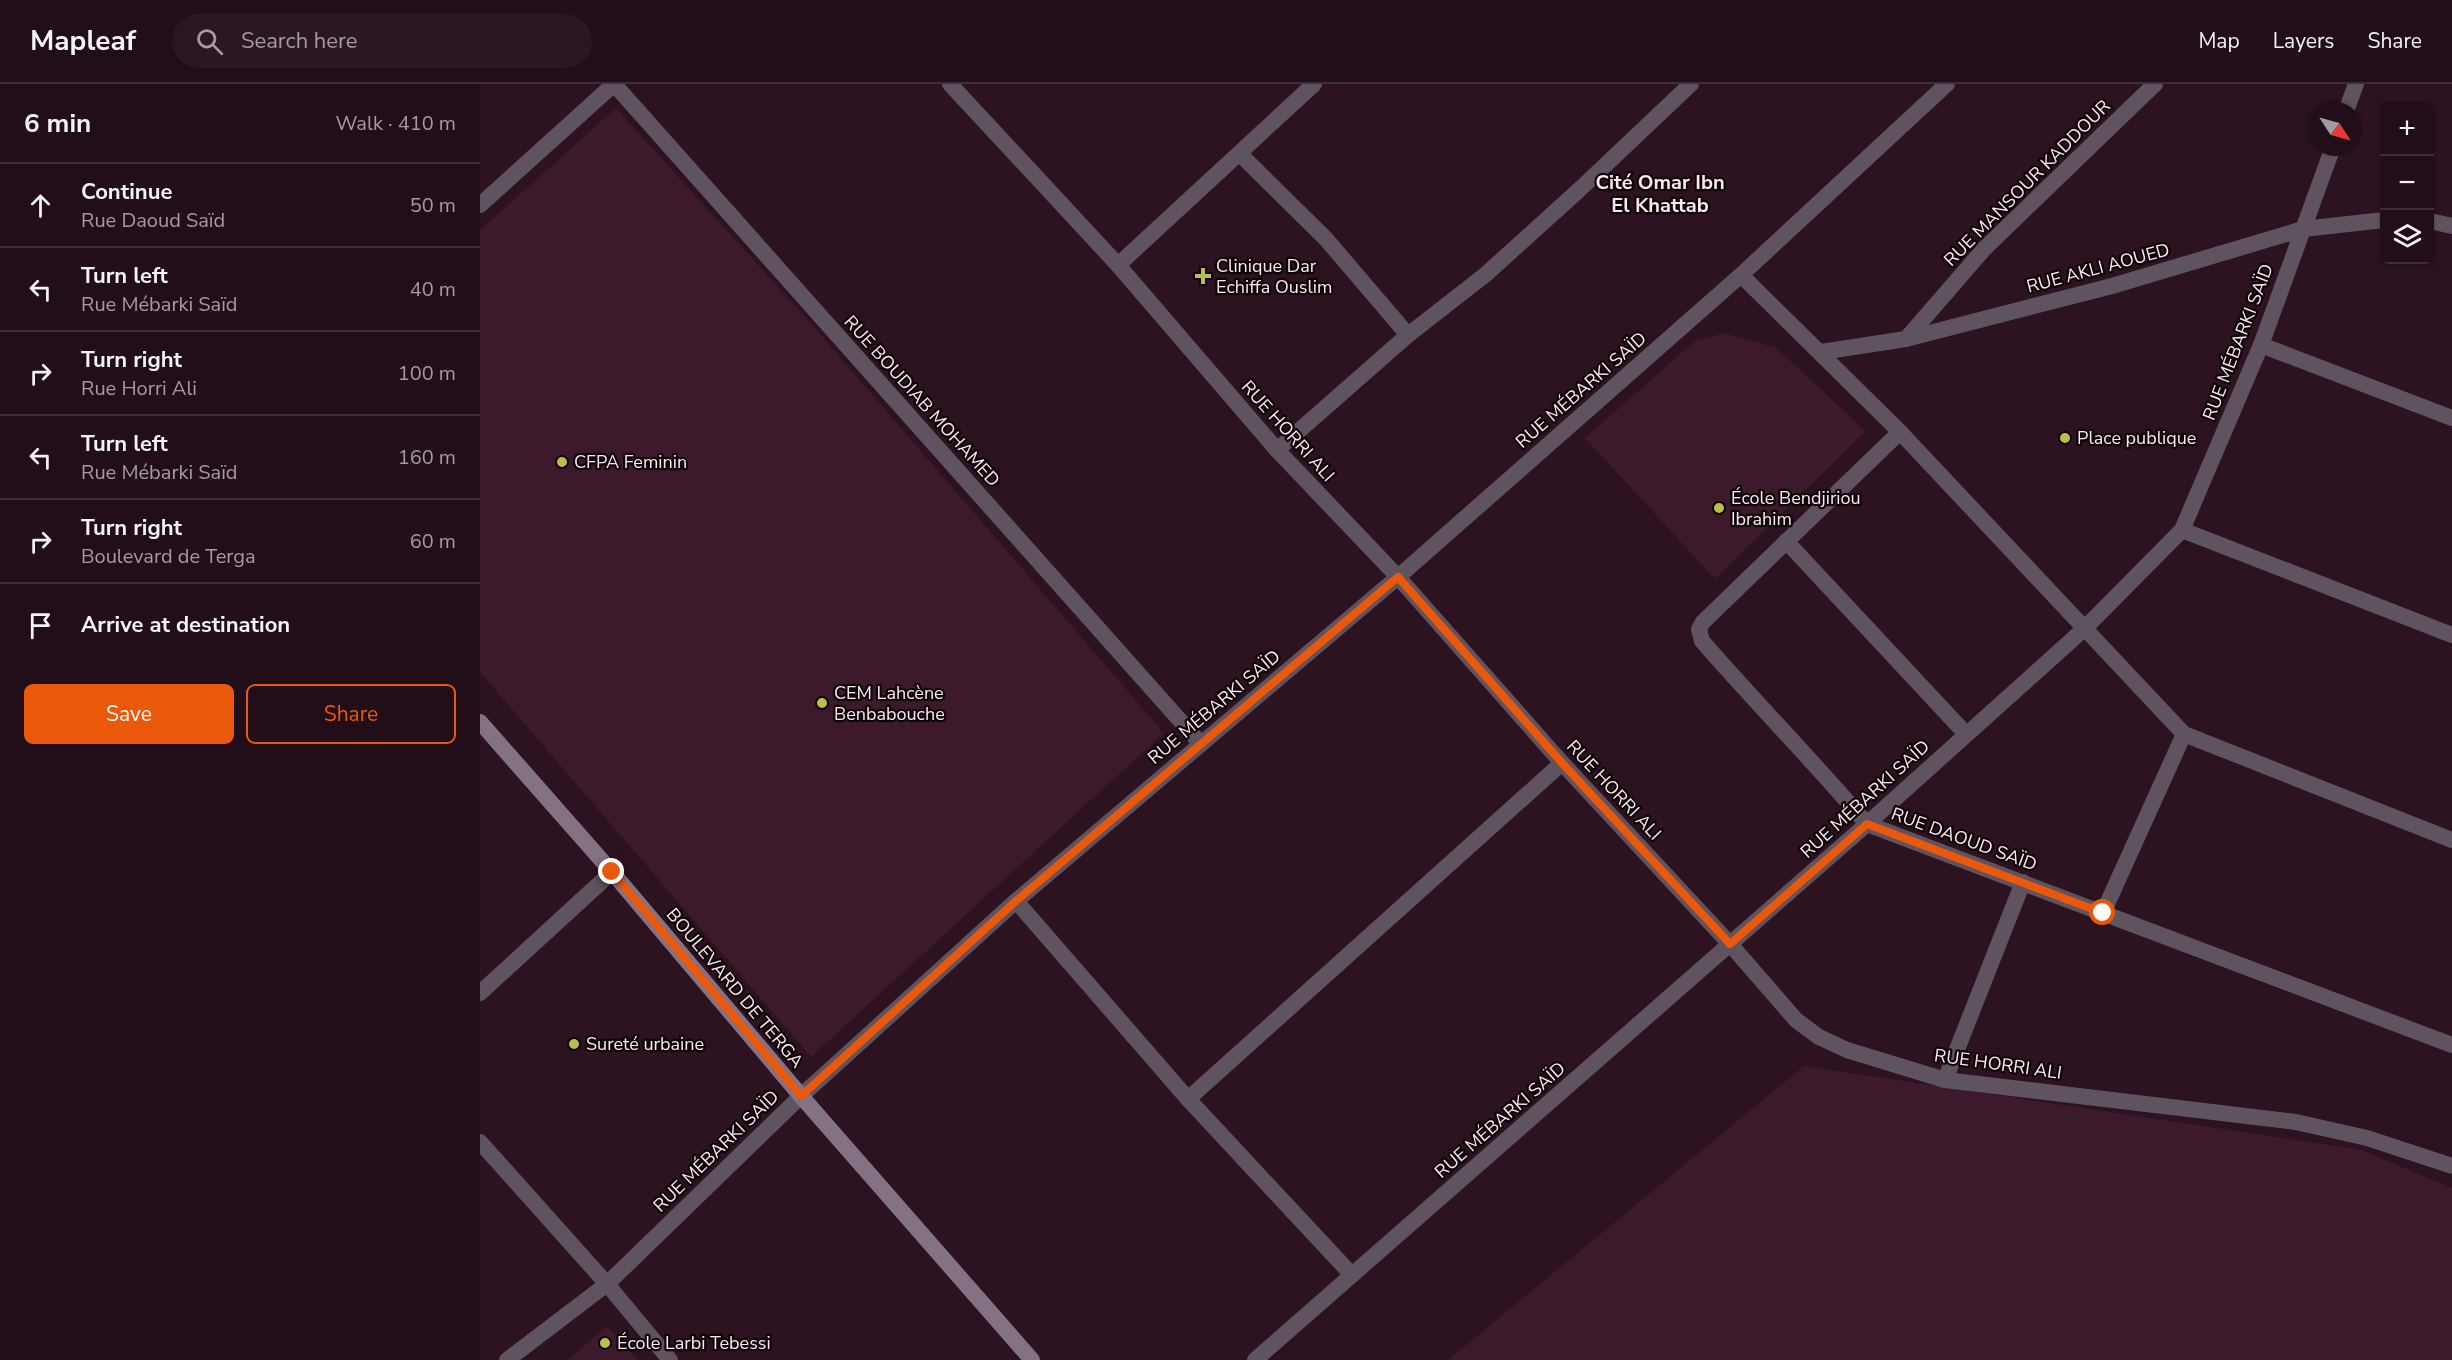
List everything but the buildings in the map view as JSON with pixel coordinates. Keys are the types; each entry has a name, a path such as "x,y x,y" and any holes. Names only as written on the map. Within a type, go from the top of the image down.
{"main road":[{"name":"BOULEVARD DE TERGA","path":"480,722 612,872 801,1096 1032,1360"}],"street":[{"path":"480,205 614,84"},
{"name":"RUE BOUDIAB MOHAMED","path":"614,84 1201,744"},
{"name":"RUE HORRI ALI","path":"951,84 1118,265 1277,450 1398,577 1562,763 1730,944 1796,1020 1819,1037 1846,1050 1945,1080 2296,1122 2367,1138 2452,1166"},
{"path":"1277,450 1408,335 1485,275 1691,84"},
{"name":"RUE MÉBARKI SAÏD","path":"507,1360 607,1284 801,1096 1016,901 1398,577 1741,275 1947,84"},
{"name":"RUE MANSOUR KADDOUR","path":"1906,339 1984,249 2154,84"},
{"path":"2349,102 2356,84"},
{"path":"1118,265 1240,154 1309,86"},
{"path":"1240,154 1326,239 1408,335"},
{"name":"RUE MÉBARKI SAÏD","path":"1255,1360 1867,824 2084,629 2182,530 2261,345 2330,156"},
{"name":"RUE AKLI AOUED","path":"1821,352 1906,339 2112,286 2302,229 2380,221"},
{"path":"2434,222 2452,226"},
{"path":"1741,275 1900,432 2184,734 2452,840"},
{"path":"2261,345 2452,418"},
{"name":"RUE DAOUD SAÏD","path":"1900,432 1703,622 1699,629 1700,636 1756,703 1814,762 1867,824 2452,1045"},
{"path":"2182,530 2452,635"},
{"path":"1786,541 1966,734"},
{"path":"2103,913 2184,734"},
{"path":"1188,1099 1562,763"},
{"path":"480,993 612,872"},
{"path":"1945,1080 2023,882"},
{"path":"1016,901 1188,1099 1352,1275"},
{"path":"480,1142 607,1284 670,1360"}],"shaded area":[{"name":"CEM Lahcène Benbabouche","path":"616,108 807,319 1164,733 811,1057 480,672 480,230"},
{"name":"École Bendjiriou Ibrahim","path":"1724,333 1776,348 1866,431 1715,579 1585,438 1695,341"},
{"path":"1804,1066 2362,1150 2452,1188 2452,1360 1448,1360"},
{"name":"École Larbi Tebessi","path":"607,1326 638,1360 568,1360"}],"place":[{"name":"Clinique Dar Echiffa Ouslim","path":"1203,276"},
{"name":"Place publique","path":"2065,438"},
{"name":"CFPA Feminin","path":"562,462"},
{"name":"École Bendjiriou Ibrahim","path":"1719,508"},
{"name":"CEM Lahcène Benbabouche","path":"822,703"},
{"name":"Sureté urbaine","path":"574,1044"},
{"name":"École Larbi Tebessi","path":"605,1343"}],"district":[{"name":"Cité Omar Ibn El Khattab","path":"1660,194"}],"route":[{"path":"612,872 801,1096 1016,901 1398,577 1562,763 1730,944 1867,824 2103,913"}]}
